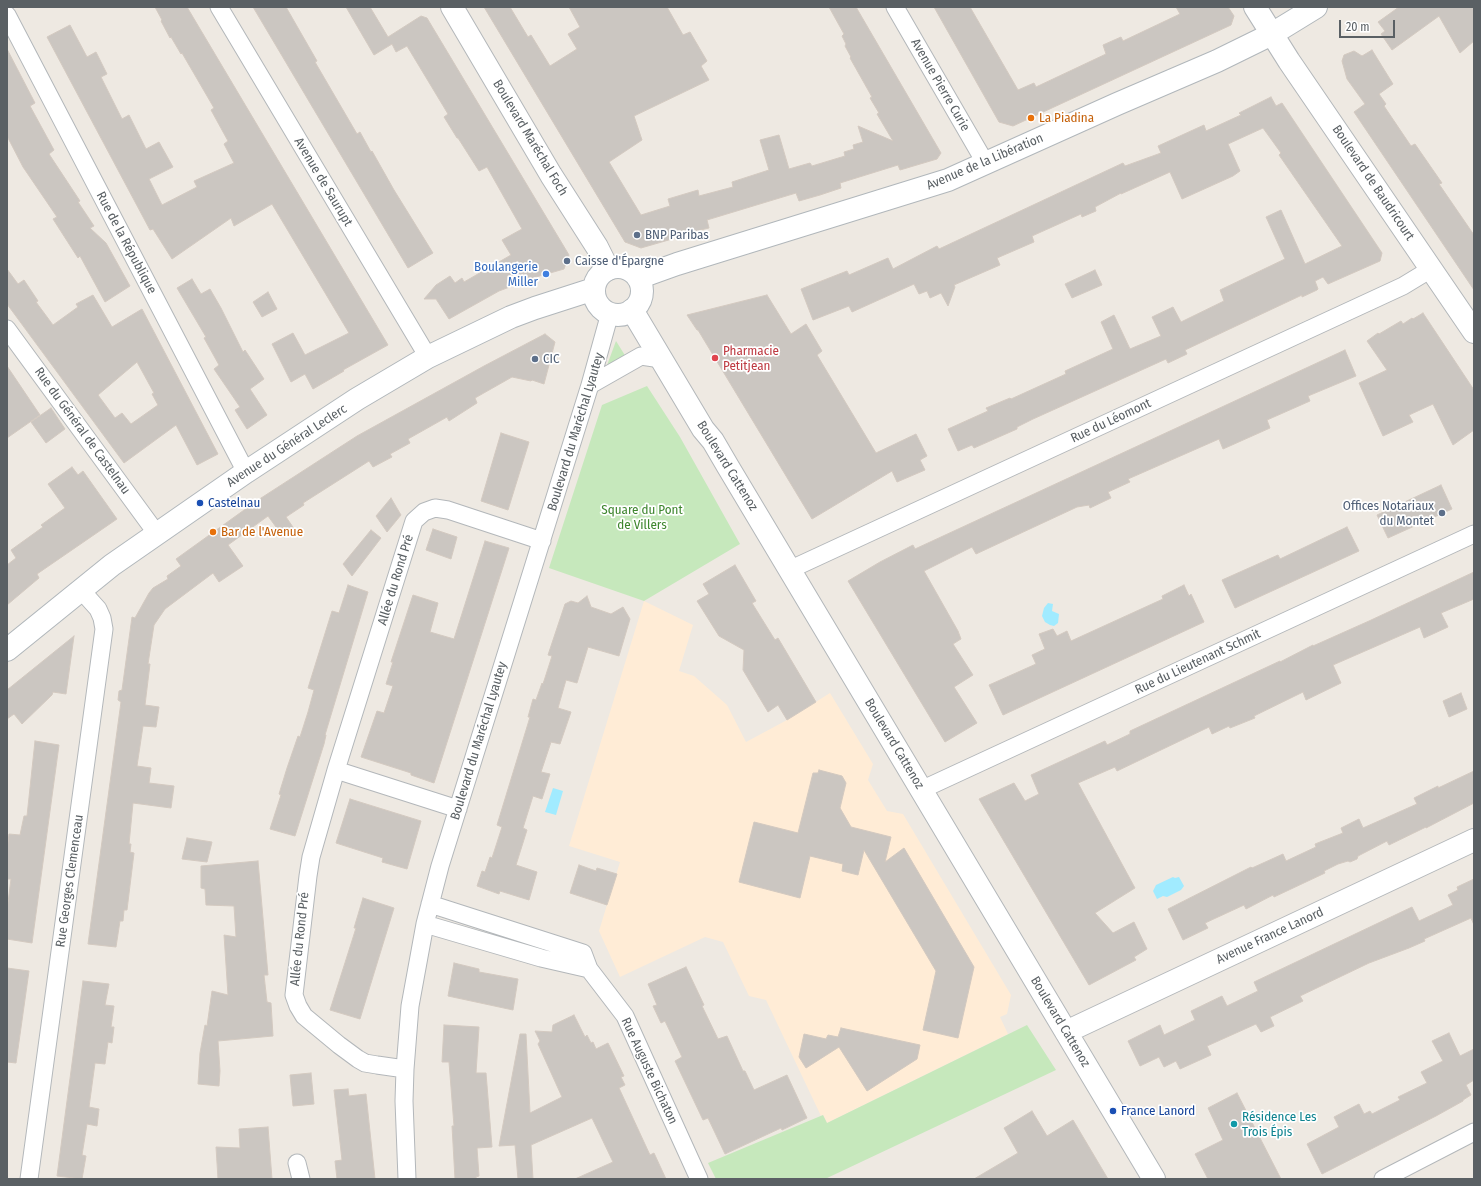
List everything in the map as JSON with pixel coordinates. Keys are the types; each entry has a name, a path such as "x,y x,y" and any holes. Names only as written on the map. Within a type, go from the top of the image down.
{"street":[{"name":"Avenue de Saurupt","path":"219,7 428,357"},
{"name":"Boulevard Maréchal Foch","path":"452,7 551,175 597,247 608,269"},
{"name":"Avenue Pierre Curie","path":"895,7 986,164"},
{"name":"Boulevard de Baudricourt","path":"1255,7 1474,332"},
{"name":"Avenue de la Libération","path":"638,278 677,264 948,180 1216,61 1272,34 1316,7"},
{"name":"Rue de la République","path":"7,15 246,472"},
{"path":"622,267 634,273 638,278 642,290 641,296 640,301 632,310 625,313 610,313 598,304 594,289 598,277 608,269 622,267"},
{"name":"Rue du Léomont","path":"790,570 1403,286 1431,269"},
{"name":"Avenue du Général Leclerc","path":"7,650 112,565 246,472 357,399 428,357 511,317 594,289"},
{"name":"Boulevard Cattenoz","path":"632,310 703,429 713,441 1154,1179"},
{"name":"Boulevard du Maréchal Lyautey","path":"407,1179 404,1122 405,1069 410,1006 425,924 458,809 590,385 610,313"},
{"name":"Rue du Général de Castelnau","path":"7,329 157,534"},
{"path":"590,385 640,356 661,359"},
{"name":"Allée du Rond Pré","path":"405,1069 365,1063 358,1059 338,1045 304,1016 298,1006 294,995 308,876 312,857 336,770 414,521 424,512 435,508 448,510 542,541"},
{"name":"Rue du Lieutenant Schmit","path":"921,790 1474,534"},
{"name":"Rue Georges Clemenceau","path":"29,1179 104,629 102,618 98,609 81,590"},
{"path":"336,770 458,809"},
{"name":"Avenue France Lanord","path":"1066,1032 1474,840"},
{"name":"Rue Auguste Bichaton","path":"430,904 583,953 589,969 625,1016 699,1179"},
{"path":"425,924 541,958 589,969"},
{"path":"1383,1179 1474,1132"}],"shaded area":[{"path":"644,601 693,625 679,671 694,676 727,705 746,742 787,720 830,693 873,764 868,780 887,811 903,814 1011,995 1007,1014 1000,1017 1008,1034 827,1123 823,1115 821,1116 766,1000 749,996 723,942 705,937 620,977 599,931 620,862 569,846"}],"green space":[{"path":"616,341 626,357 606,368"},
{"name":"Square du Pont de Villers","path":"647,386 680,437 740,544 644,601 549,568 602,405"},
{"path":"1027,1025 1056,1070 825,1179 716,1179 708,1163 823,1115 827,1123"}],"water":[{"path":"1048,603 1053,604 1052,611 1059,614 1058,623 1054,626 1045,622 1042,616 1044,608"},
{"path":"553,788 563,791 556,815 545,812"},
{"path":"1173,877 1179,877 1184,886 1181,890 1167,897 1163,896 1157,899 1153,891 1156,885"}],"building":[{"path":"155,7 187,7 388,345 343,370 344,371 313,389 305,374 291,382 272,344 293,333 305,355 349,333 272,204 234,226 231,218 172,259 153,229 150,230 47,37 70,25 87,57 96,52 107,74 101,77 122,119 129,115 146,149 159,142 173,167 149,179 162,205 197,187 194,181 234,163 224,144 228,141 211,110 214,108 182,53 181,54 171,37 170,38"},
{"path":"253,7 286,7 317,61 315,62 357,134 360,132 433,253 408,268"},
{"path":"346,7 370,7 388,37 421,16 427,18 569,255 564,269 536,277 499,291 449,319 436,299 424,299 436,285 450,276 455,283 462,278 464,282 511,255 502,240 522,229 487,167 479,171 457,138 444,117 448,114 407,46 396,52 392,44 374,55"},
{"path":"484,7 510,7 528,37 531,35 550,66 577,49 568,34 580,27 569,7 667,7 683,35 690,32 707,61 701,66 709,80 634,116 642,140 609,162 641,215 670,206 668,199 698,190 699,196 733,187 732,182 769,170 760,140 779,135 789,169 810,163 812,166 845,156 844,152 854,149 853,145 863,142 858,126 893,141 877,114 879,113 870,98 872,97 850,58 851,57 842,36 844,34 829,7 856,7 941,153 937,159 900,170 898,165 840,183 841,188 820,195 799,201 796,193 707,220 709,228 671,237 672,239 641,248 625,242"},
{"path":"934,7 970,7 1018,90 1034,83 1036,87 1106,54 1103,45 1121,37 1123,41 1180,14 1176,7 1228,7 1234,16 1231,25 1013,126 999,122"},
{"path":"1399,7 1474,7 1474,41 1460,53 1439,16 1392,50 1381,34 1385,31 1378,22"},
{"path":"7,49 35,103 30,106 54,150 49,154 80,201 78,202 94,226 90,228 106,243 130,286 105,302 80,256 78,258 53,219 57,217 23,167 7,136"},
{"path":"1372,50 1393,84 1379,94 1386,104 1384,106 1411,146 1415,144 1442,183 1439,184 1474,235 1474,290 1354,112 1365,104 1347,79 1342,61 1344,55 1354,51 1362,56"},
{"path":"1271,97 1276,106 1282,103 1382,253 1380,261 1328,284 1323,277 1315,281 1317,290 1302,297 1302,295 1185,350 1187,354 1168,363 1166,359 1033,419 1017,427 1017,429 974,448 972,445 958,451 948,429 988,411 986,408 1010,398 1011,399 1066,374 1065,371 1113,349 1101,322 1114,315 1130,349 1161,336 1152,317 1173,307 1181,322 1224,301 1220,290 1285,259 1266,217 1281,210 1305,264 1342,246 1279,155 1281,153 1263,128 1228,144 1240,171 1233,176 1182,199 1170,172 1121,193 1095,207 1096,211 1082,217 1081,214 1032,236 1034,242 997,258 1000,265 954,285 955,287 948,306 941,293 930,298 927,291 919,294 914,284 852,312 849,306 813,320 801,289 847,271 849,275 888,258 893,269 937,246 939,249 1123,163 1125,166 1161,153 1158,146 1204,125 1206,131 1241,115 1239,113"},
{"path":"7,269 18,284 24,280 38,301 36,302 53,325 78,307 76,304 93,295 112,327 142,309 218,454 197,465 176,425 124,463 7,304","holes":["137,362 154,393 152,394 158,405 131,424 122,413 115,418 98,395"]},
{"path":"1095,270 1102,285 1072,298 1065,284"},
{"path":"192,279 201,294 210,289 243,352 245,350 264,379 250,389 267,415 247,429 235,410 240,407 214,369 219,365 204,338 206,337 177,288"},
{"path":"268,292 277,309 262,317 253,302"},
{"path":"767,295 791,334 806,324 822,351 817,355 876,453 916,434 927,456 920,460 925,470 897,482 892,471 812,519 698,330 687,315"},
{"path":"1423,313 1474,390 1474,430 1453,445 1433,404 1409,415 1413,422 1383,436 1359,383 1387,370 1367,341 1378,333 1379,334 1401,321 1403,324"},
{"path":"545,334 555,342 544,384 532,380 512,377 475,398 477,403 449,421 447,417 408,439 410,443 390,454 392,457 373,467 369,461 303,503 304,505 286,517 295,530 284,538 268,516 228,545 243,566 219,582 213,573 165,609 154,625 148,664 150,664 145,705 159,707 156,727 143,726 137,766 151,768 149,783 174,786 171,808 133,803 129,844 131,844 130,852 134,853 127,910 124,910 123,921 120,921 116,947 88,944 121,702 118,700 119,691 122,690 132,617 135,618 149,593 153,588 168,579 167,576 181,566 176,559 258,500 357,436"},
{"path":"1345,350 1356,376 1308,396 1310,401 1267,420 1270,428 1223,449 1219,439 1128,479 1130,482 1108,492 1111,498 1090,508 1089,505 1077,507 976,554 972,547 924,571 958,631 961,639 953,644 973,675 954,687 977,723 945,742 848,581 913,545 915,549"},
{"path":"7,366 40,415 7,438"},
{"path":"51,408 65,429 46,443 31,422"},
{"path":"501,433 529,442 508,510 481,501"},
{"path":"72,467 78,475 83,471 117,519 37,574 39,578 7,605 7,565 16,558 11,550 43,527 41,525 65,508 48,484"},
{"path":"1441,485 1452,509 1388,538 1377,515"},
{"path":"391,498 401,515 387,532 376,516"},
{"path":"1347,527 1359,551 1235,608 1222,580 1278,555 1280,559"},
{"path":"433,529 457,537 451,559 426,550"},
{"path":"371,530 381,538 352,576 343,564"},
{"path":"485,541 509,548 434,783 411,775 411,773 361,757 377,711 384,713 393,686 386,684 393,662 391,662 413,595 438,603 430,632 454,639"},
{"path":"735,565 756,601 752,603 775,640 778,638 816,702 787,720 778,705 768,712 743,670 744,650 719,636 697,601 709,594 703,584"},
{"path":"1474,572 1474,599 1441,613 1448,627 1424,638 1420,627 1333,665 1341,683 1306,700 1303,692 1254,716 1255,718 1230,728 1229,726 1212,734 1209,727 1117,771 1115,767 1078,783 1135,888 1095,913 1113,933 1134,922 1147,949 1134,957 1136,960 1089,985 979,799 1014,783 1025,801 1039,794 1031,775 1105,741 1107,745 1130,734 1130,731 1280,662 1313,645 1369,621"},
{"path":"348,585 368,592 325,735 324,744 295,836 270,829 281,795 279,794 287,768 298,736 300,737 308,712 314,690 308,688 332,611 339,613"},
{"path":"1184,585 1189,596 1191,594 1204,622 1003,715 989,685 1036,664 1032,655 1045,649 1039,634 1053,629 1057,636 1067,631 1071,641 1163,599 1162,596"},
{"path":"587,596 591,607 611,614 623,607 630,619 619,656 588,647 577,683 566,680 558,708 571,712 560,744 551,742 541,772 550,774 542,799 533,796 523,828 527,830 516,865 537,872 529,900 500,891 499,894 477,886 482,871 485,872 490,857 492,858 502,827 497,825 530,717 528,717 533,699 536,700 552,656 548,655 565,604 571,601 578,603"},
{"path":"74,636 66,694 53,692 52,695 22,724 14,714 7,719 7,690"},
{"path":"1461,693 1467,709 1449,717 1443,701"},
{"path":"35,741 59,745 32,943 7,939 7,910 11,879 7,879 7,850 9,834 20,835 24,816 27,816"},
{"path":"819,770 842,776 846,783 840,808 851,827 891,837 885,862 904,848 974,967 958,1038 923,1030 936,971 864,850 858,875 842,871 843,864 810,856 800,898 739,882 754,822 798,833 813,773 818,773"},
{"path":"1474,771 1474,803 1389,845 1387,841 1358,856 1357,859 1338,864 1324,871 1325,873 1274,897 1273,895 1246,909 1244,905 1205,923 1208,928 1183,940 1168,909 1251,867 1252,868 1283,854 1286,861 1316,847 1315,844 1343,833 1341,828 1359,819 1363,828 1417,804 1414,798"},
{"path":"350,799 421,821 407,869 382,862 383,858 336,843"},
{"path":"187,838 212,842 207,862 182,859"},
{"path":"258,861 268,975 264,975 267,1002 271,1003 273,1036 218,1041 220,1071 219,1086 198,1084 200,1053 205,1025 207,1026 212,991 228,995 224,935 236,937 234,906 206,905 205,889 201,888 201,866"},
{"path":"579,865 596,871 597,868 617,874 607,905 570,893"},
{"path":"1474,879 1474,925 1471,918 1424,939 1425,941 1369,963 1300,996 1303,1001 1270,1017 1274,1026 1261,1032 1256,1024 1207,1046 1211,1055 1180,1069 1176,1061 1164,1067 1159,1057 1140,1066 1128,1041 1160,1025 1164,1035 1195,1020 1191,1011 1222,996 1227,1006 1258,991 1254,982 1412,907 1419,921 1453,905 1448,895 1458,890 1457,887"},
{"path":"363,898 394,908 360,1019 330,1010 356,928 354,928"},
{"path":"454,963 479,969 479,972 518,979 513,1010 448,996"},
{"path":"686,967 704,1005 702,1006 718,1039 727,1036 743,1071 745,1071 754,1090 787,1075 807,1118 782,1130 781,1128 725,1154 708,1118 703,1120 675,1061 682,1057 665,1021 661,1023 653,1006 657,1005 648,984"},
{"path":"7,968 29,971 16,1063 7,1062"},
{"path":"83,981 109,984 105,1005 114,1006 111,1027 114,1027 112,1043 108,1042 105,1064 95,1063 89,1107 99,1109 97,1126 87,1124 82,1155 86,1156 82,1179 57,1176"},
{"path":"574,1015 585,1037 587,1035 591,1043 593,1042 596,1049 608,1043 624,1076 621,1077 625,1085 619,1088 650,1155 654,1153 666,1179 575,1179 613,1162 592,1118 531,1145 533,1179 518,1179 515,1145 499,1146 520,1034 526,1034 530,1113 562,1097 538,1044 540,1041 535,1031 552,1032 553,1025"},
{"path":"444,1025 479,1027 476,1073 486,1073 492,1147 477,1148 479,1176 476,1177 476,1179 455,1179 452,1126 454,1126 449,1062 442,1062"},
{"path":"841,1028 920,1045 917,1059 867,1091 839,1047 806,1068 799,1057 804,1034 826,1039 828,1035 838,1037"},
{"path":"1449,1033 1460,1056 1474,1049 1474,1080 1466,1085 1471,1095 1436,1116 1322,1174 1307,1144 1339,1127 1334,1117 1359,1104 1364,1114 1370,1111 1372,1114 1400,1100 1398,1097 1427,1083 1421,1072 1443,1061 1432,1041"},
{"path":"311,1073 314,1104 293,1106 290,1075"},
{"path":"348,1089 349,1096 366,1094 375,1179 337,1179 335,1161 342,1160 334,1090"},
{"name":"Résidence Les Trois Épis","path":"1237,1093 1281,1179 1208,1179 1195,1154 1223,1140 1208,1108"},
{"path":"1032,1111 1047,1136 1073,1120 1108,1179 974,1179 1018,1153 1004,1128"},
{"path":"268,1127 272,1179 218,1179 216,1147 240,1148 239,1129"}],"place":[{"name":"La Piadina","path":"1031,118"},
{"name":"BNP Paribas","path":"637,235"},
{"name":"Caisse d'Épargne","path":"567,261"},
{"name":"Boulangerie Miller","path":"546,274"},
{"name":"Pharmacie Petitjean","path":"715,358"},
{"name":"CIC","path":"535,359"},
{"name":"Castelnau","path":"200,503"},
{"name":"Offices Notariaux du Montet","path":"1442,513"},
{"name":"Bar de l'Avenue","path":"213,532"},
{"name":"France Lanord","path":"1113,1111"},
{"name":"Résidence Les Trois Épis","path":"1234,1124"}]}
